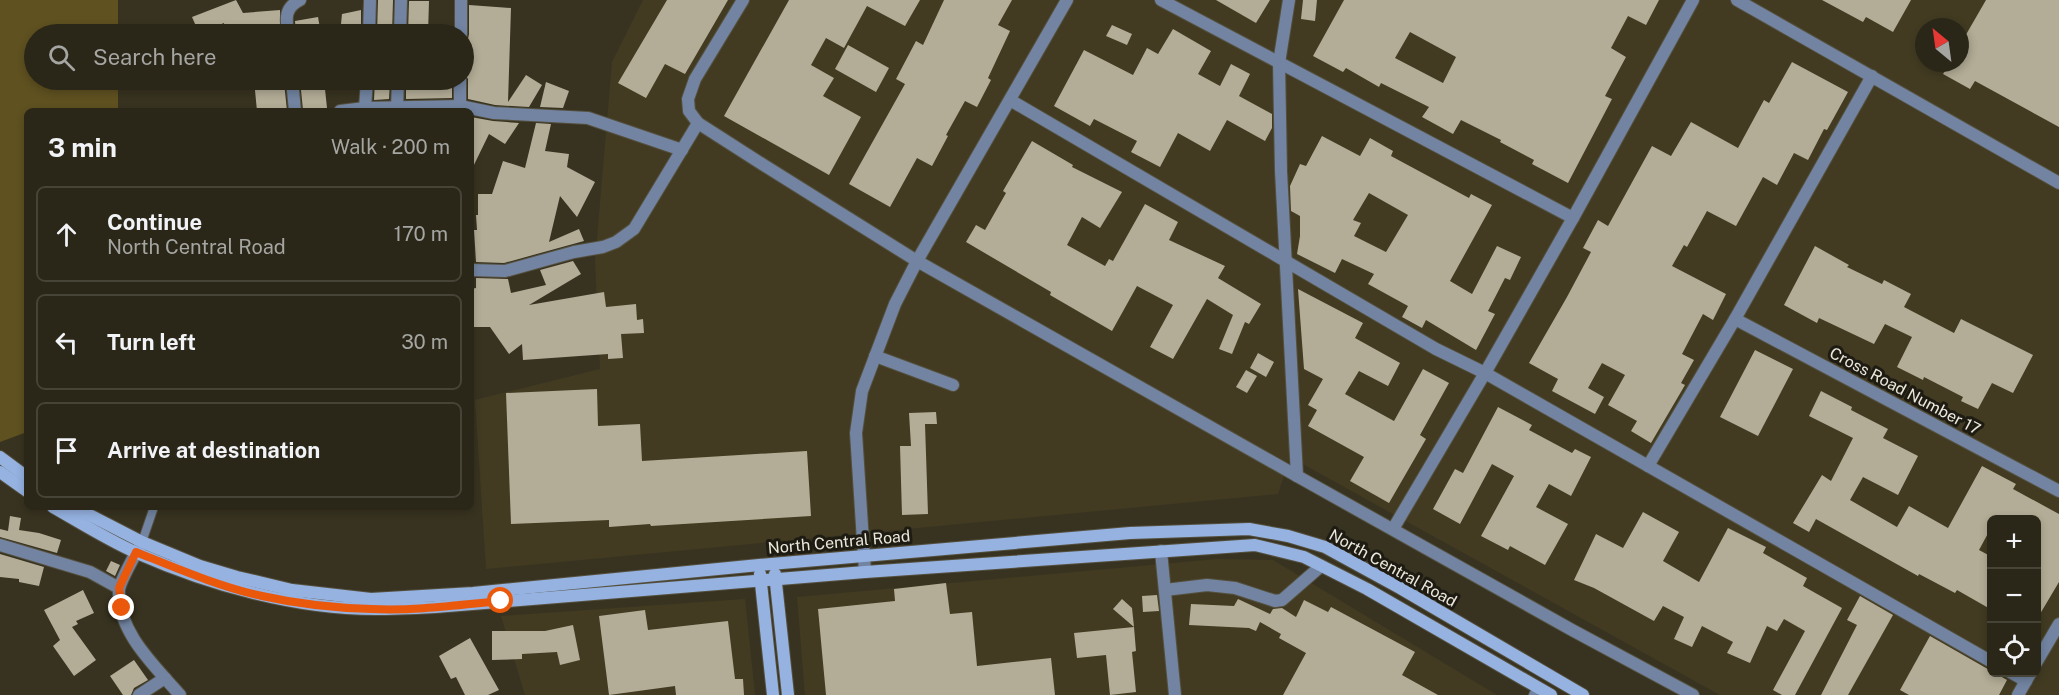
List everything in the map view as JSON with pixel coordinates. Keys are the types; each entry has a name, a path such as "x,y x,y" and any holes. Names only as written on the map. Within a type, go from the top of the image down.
{"main road":[{"path":"0,457 24,475"},
{"path":"0,472 24,489"},
{"name":"North Central Road","path":"59,510 139,547 183,571 260,596 302,603 374,609 435,607 865,572 1255,545 1304,557 1367,588 1535,691 1551,695"},
{"name":"North Central Road","path":"90,511 139,547 237,577 292,590 371,599 473,593 759,565 1142,533 1249,529 1288,536 1325,547 1583,695"},
{"path":"774,564 788,695"},
{"path":"759,565 773,695"}],"street":[{"path":"287,24 286,15 289,9 300,0"},
{"path":"369,24 370,0"},
{"path":"400,24 401,0"},
{"path":"461,0 461,24"},
{"path":"743,0 695,79 688,99 689,111 698,123 917,261 1572,630 1693,695"},
{"path":"865,572 856,433 862,391 895,304 917,261 1067,0"},
{"path":"1161,0 1574,218"},
{"path":"1289,0 1280,63 1281,171 1297,476"},
{"path":"1393,529 1574,218 1693,0"},
{"path":"1737,0 2058,178"},
{"path":"1648,466 1735,319 1872,76"},
{"path":"293,90 295,108"},
{"path":"366,90 365,108 460,106 470,108"},
{"path":"397,108 398,90"},
{"path":"460,90 460,106"},
{"path":"1010,100 1436,349 1485,373 1987,659"},
{"path":"474,109 494,113 588,118 682,150"},
{"path":"474,270 506,271 616,242 634,229 698,123"},
{"name":"Cross Road Number 17","path":"1735,319 2059,491"},
{"path":"875,356 953,385"},
{"path":"0,545 90,573 119,588"},
{"path":"139,547 119,588 128,630 140,651 180,695"},
{"path":"1161,551 1175,695"},
{"path":"1165,590 1207,585 1234,588 1275,601 1282,600 1321,566"},
{"path":"2041,656 2059,624"},
{"path":"2018,695 2028,677"},
{"path":"139,695 165,678"}],"lane":[{"path":"139,547 153,510"}],"shaded area":[{"path":"0,0 118,0 118,24 24,24 24,90 118,90 118,108 24,108 24,433 0,442"},
{"path":"643,0 2059,0 2059,695 1720,695 1290,457 1278,494 486,569 475,400 600,369 595,262 612,62"},
{"path":"1217,559 1273,560 1497,695 805,695 797,597"},
{"path":"745,599 755,695 525,695 501,616"}],"building":[{"path":"236,0 243,13 280,10 280,24 195,24 192,17"},
{"path":"378,0 393,0 392,24 377,24"},
{"path":"667,0 728,0 685,74 665,64 646,98 618,83"},
{"path":"789,0 920,0 905,26 867,6 844,48 826,38 811,65 834,78 823,96 861,117 829,175 724,116"},
{"path":"944,0 1012,0 998,25 1010,31 988,78 991,80 977,107 965,101 932,166 917,158 890,207 849,184 905,84 896,79 916,41 923,45"},
{"path":"1216,0 1270,0 1256,23"},
{"path":"1303,0 1317,0 1315,21 1301,19"},
{"path":"1344,0 1659,0 1646,25 1628,16 1611,48 1626,57 1605,96 1612,99 1568,183 1532,164 1534,160 1500,142 1501,140 1461,120 1453,134 1422,117 1429,107 1381,83 1379,87 1346,68 1343,72 1313,56","holes":["1410,32 1456,57 1443,83 1395,58"]},
{"path":"1822,0 1911,0 1893,32 1866,17 1863,22"},
{"path":"1986,0 2059,0 2059,127 1975,81 1970,89 1943,74 1944,72 1969,72 1969,29"},
{"path":"409,1 429,1 428,24 408,24"},
{"path":"469,5 511,8 508,102 526,75 542,85 529,107 495,105 468,99 468,90 474,90 474,24 469,24"},
{"path":"361,10 361,24 341,24 342,14"},
{"path":"318,17 319,24 295,24 295,21"},
{"path":"1112,25 1132,34 1127,45 1106,36"},
{"path":"1173,29 1211,51 1198,74 1220,86 1231,64 1250,74 1239,96 1272,114 1272,128 1265,141 1227,120 1210,151 1178,133 1160,167 1131,152 1137,141 1094,119 1090,126 1054,106 1084,50 1133,75 1147,48 1158,54"},
{"path":"848,45 889,68 876,92 835,69"},
{"path":"1792,62 1848,92 1827,130 1824,129 1808,160 1794,153 1777,185 1763,177 1736,226 1707,211 1687,247 1684,245 1672,266 1726,294 1713,320 1703,314 1682,354 1694,360 1681,383 1685,385 1651,443 1631,431 1637,421 1608,405 1625,375 1602,363 1588,388 1604,397 1595,414 1552,391 1558,379 1529,363 1591,252 1583,248 1598,220 1608,226 1652,146 1671,156 1691,122 1738,148 1764,100 1769,103"},
{"path":"546,82 569,91 563,108 540,107"},
{"path":"255,90 285,90 287,108 257,108"},
{"path":"301,90 325,90 327,108 303,108"},
{"path":"374,90 389,90 389,99 374,100"},
{"path":"406,90 452,90 452,98 406,99"},
{"path":"474,118 519,123 505,144 489,134 474,165"},
{"path":"536,123 551,124 545,151 569,154 567,167 595,182 577,217 560,196 549,242 579,229 584,241 504,263 476,262 474,230 477,230 478,194 492,194 503,161 525,168"},
{"path":"1322,136 1360,156 1370,138 1393,151 1391,156 1469,198 1471,194 1492,205 1450,281 1472,294 1497,246 1521,257 1510,280 1505,278 1488,311 1495,314 1476,350 1426,320 1422,328 1402,317 1408,306 1368,284 1374,274 1342,259 1335,273 1297,254 1300,216 1291,211 1290,186 1300,164 1306,166","holes":["1369,193 1408,215 1386,252 1354,236 1361,223 1353,220"]},
{"path":"1032,141 1073,165 1072,167 1122,192 1100,228 1082,217 1067,245 1105,266 1109,259 1113,261 1145,204 1178,222 1169,240 1225,266 1218,278 1261,304 1249,324 1245,322 1232,354 1219,349 1233,315 1207,299 1173,359 1150,347 1173,305 1137,286 1112,331 966,242 976,225 985,230 1006,193 1003,191"},
{"path":"1815,246 1849,265 1847,267 1882,284 1884,280 1911,294 1904,307 1954,333 1961,319 2033,355 2013,393 1992,383 1978,409 1961,401 1963,397 1924,377 1923,380 1897,367 1912,337 1885,324 1874,344 1819,318 1817,323 1784,305"},
{"path":"573,261 581,274 529,305 604,292 606,307 636,304 637,320 643,319 644,333 621,334 623,358 608,359 608,354 523,360 522,344 509,354 490,327 474,327 476,278 508,279 511,293 546,285 540,270"},
{"path":"1298,289 1363,323 1355,338 1400,363 1388,386 1359,371 1345,394 1394,421 1423,369 1449,383 1420,435 1426,439 1389,503 1350,481 1364,457 1308,426 1317,410 1308,405 1323,379 1304,369"},
{"path":"1755,350 1793,369 1758,436 1720,417"},
{"path":"1258,353 1274,362 1266,377 1250,368"},
{"path":"1246,370 1257,376 1247,393 1236,387"},
{"path":"597,389 598,426 640,424 642,461 807,451 811,516 651,526 650,524 609,527 609,520 511,524 506,393"},
{"path":"1821,391 1888,429 1883,438 1918,456 1898,495 1863,477 1850,500 1897,527 1909,506 1948,528 1982,466 2016,484 2013,489 2059,514 2059,582 2041,612 2041,515 1987,515 1987,535 1979,550 1987,554 1987,607 1957,590 1955,593 1919,574 1918,576 1816,519 1809,532 1793,523 1822,475 1831,481 1853,438 1809,416"},
{"path":"1498,407 1532,425 1529,430 1572,453 1575,449 1591,457 1571,496 1549,484 1536,507 1568,524 1545,565 1510,546 1508,550 1481,536 1514,476 1492,464 1460,524 1433,509 1455,469 1463,473"},
{"path":"936,412 937,424 925,424 928,514 902,515 900,446 911,446 909,413"},
{"path":"1643,512 1679,532 1663,561 1699,582 1728,528 1766,547 1763,553 1807,578 1803,586 1842,608 1795,695 1782,695 1773,690 1805,631 1784,619 1777,631 1767,626 1750,663 1727,653 1733,642 1702,626 1692,647 1674,639 1684,617 1663,606 1654,621 1594,588 1574,580 1596,534 1623,548"},
{"path":"10,516 21,518 19,530 61,540 57,553 0,537 0,529 8,531"},
{"path":"0,554 44,567 39,586 19,582 19,579 0,577"},
{"path":"111,561 120,565 115,576 106,571"},
{"path":"946,583 950,614 972,612 977,666 1051,658 1055,695 826,695 818,609 895,601 894,589"},
{"path":"83,590 94,613 76,621 78,624 72,627 96,660 74,676 53,646 60,640 44,610"},
{"path":"1157,595 1159,611 1143,612 1142,596"},
{"path":"1860,596 1893,615 1848,695 1821,695 1857,625 1847,620"},
{"path":"1122,599 1132,608 1134,627 1113,609"},
{"path":"1238,599 1270,614 1273,609 1282,608 1296,617 1304,600 1328,612 1331,607 1415,652 1402,675 1438,695 1283,695 1306,653 1279,638 1281,634 1260,622 1256,631 1249,628 1189,625 1191,604 1234,606"},
{"path":"645,610 648,630 728,621 735,679 743,679 744,695 676,695 675,686 609,695 599,616"},
{"path":"573,625 580,660 560,665 557,652 522,654 522,659 492,660 492,631 545,631"},
{"path":"1134,627 1136,651 1132,652 1136,692 1110,695 1106,655 1077,658 1074,633"},
{"path":"1930,636 1987,669 1987,677 2002,677 2007,680 1999,695 1909,695 1900,690"},
{"path":"470,638 499,690 488,695 465,695 456,677 451,679 439,656"},
{"path":"134,660 148,680 134,688 131,695 123,695 110,676"}],"route":[{"path":"122,608 119,588 136,552 183,571 260,596 302,603 374,609 435,607 501,601"}]}
